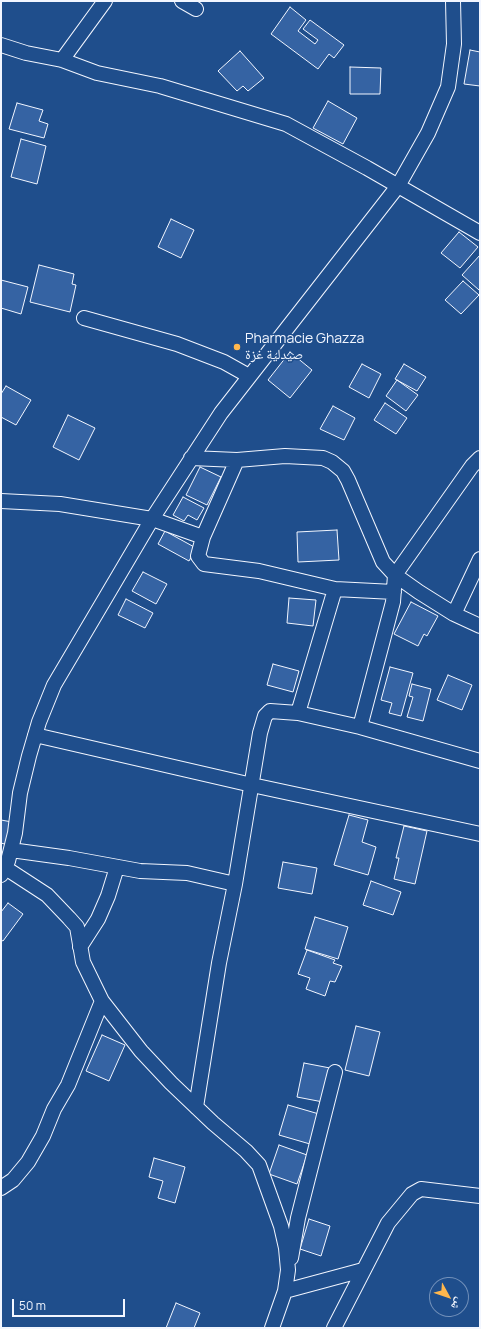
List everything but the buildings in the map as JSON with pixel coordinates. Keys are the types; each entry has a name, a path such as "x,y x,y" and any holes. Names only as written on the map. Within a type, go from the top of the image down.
{"street":[{"path":"62,60 105,1"},
{"path":"182,1 196,9"},
{"path":"288,1270 286,1248 281,1226 259,1165 246,1150 196,1107 141,1051 102,1001 83,962 77,927 70,918 47,896 3,871 16,834 20,793 35,735 54,685 152,519 221,413 398,186 428,133 448,87 454,44 453,1"},
{"path":"1,45 26,53 62,60 97,73 160,86 286,124 480,233"},
{"path":"84,318 177,344 224,362 249,376"},
{"path":"191,458 237,460 285,456 310,457 324,458 338,466 348,480 381,558 396,575 454,614 480,626"},
{"path":"237,460 203,537 198,556 204,564 259,571 335,589 394,592"},
{"path":"360,727 393,602 396,575 477,465"},
{"path":"1,501 60,504 152,519 203,537"},
{"path":"454,614 480,559"},
{"path":"298,713 335,589"},
{"path":"196,1107 219,963 235,884 263,720 270,711 298,713 360,727 480,761"},
{"path":"35,735 252,785 480,834"},
{"path":"11,850 140,871 187,873 235,884"},
{"path":"80,947 98,919 108,896 117,867"},
{"path":"1,1188 13,1180 28,1162 43,1136 54,1108 68,1085 102,1001"},
{"path":"272,1328 285,1291 298,1218 335,1072"},
{"path":"334,1328 388,1223 412,1194 421,1189 480,1196"},
{"path":"285,1291 363,1270"}],"place":[{"name":"Pharmacie Ghazza صيدلية غزة","path":"237,347"}]}
